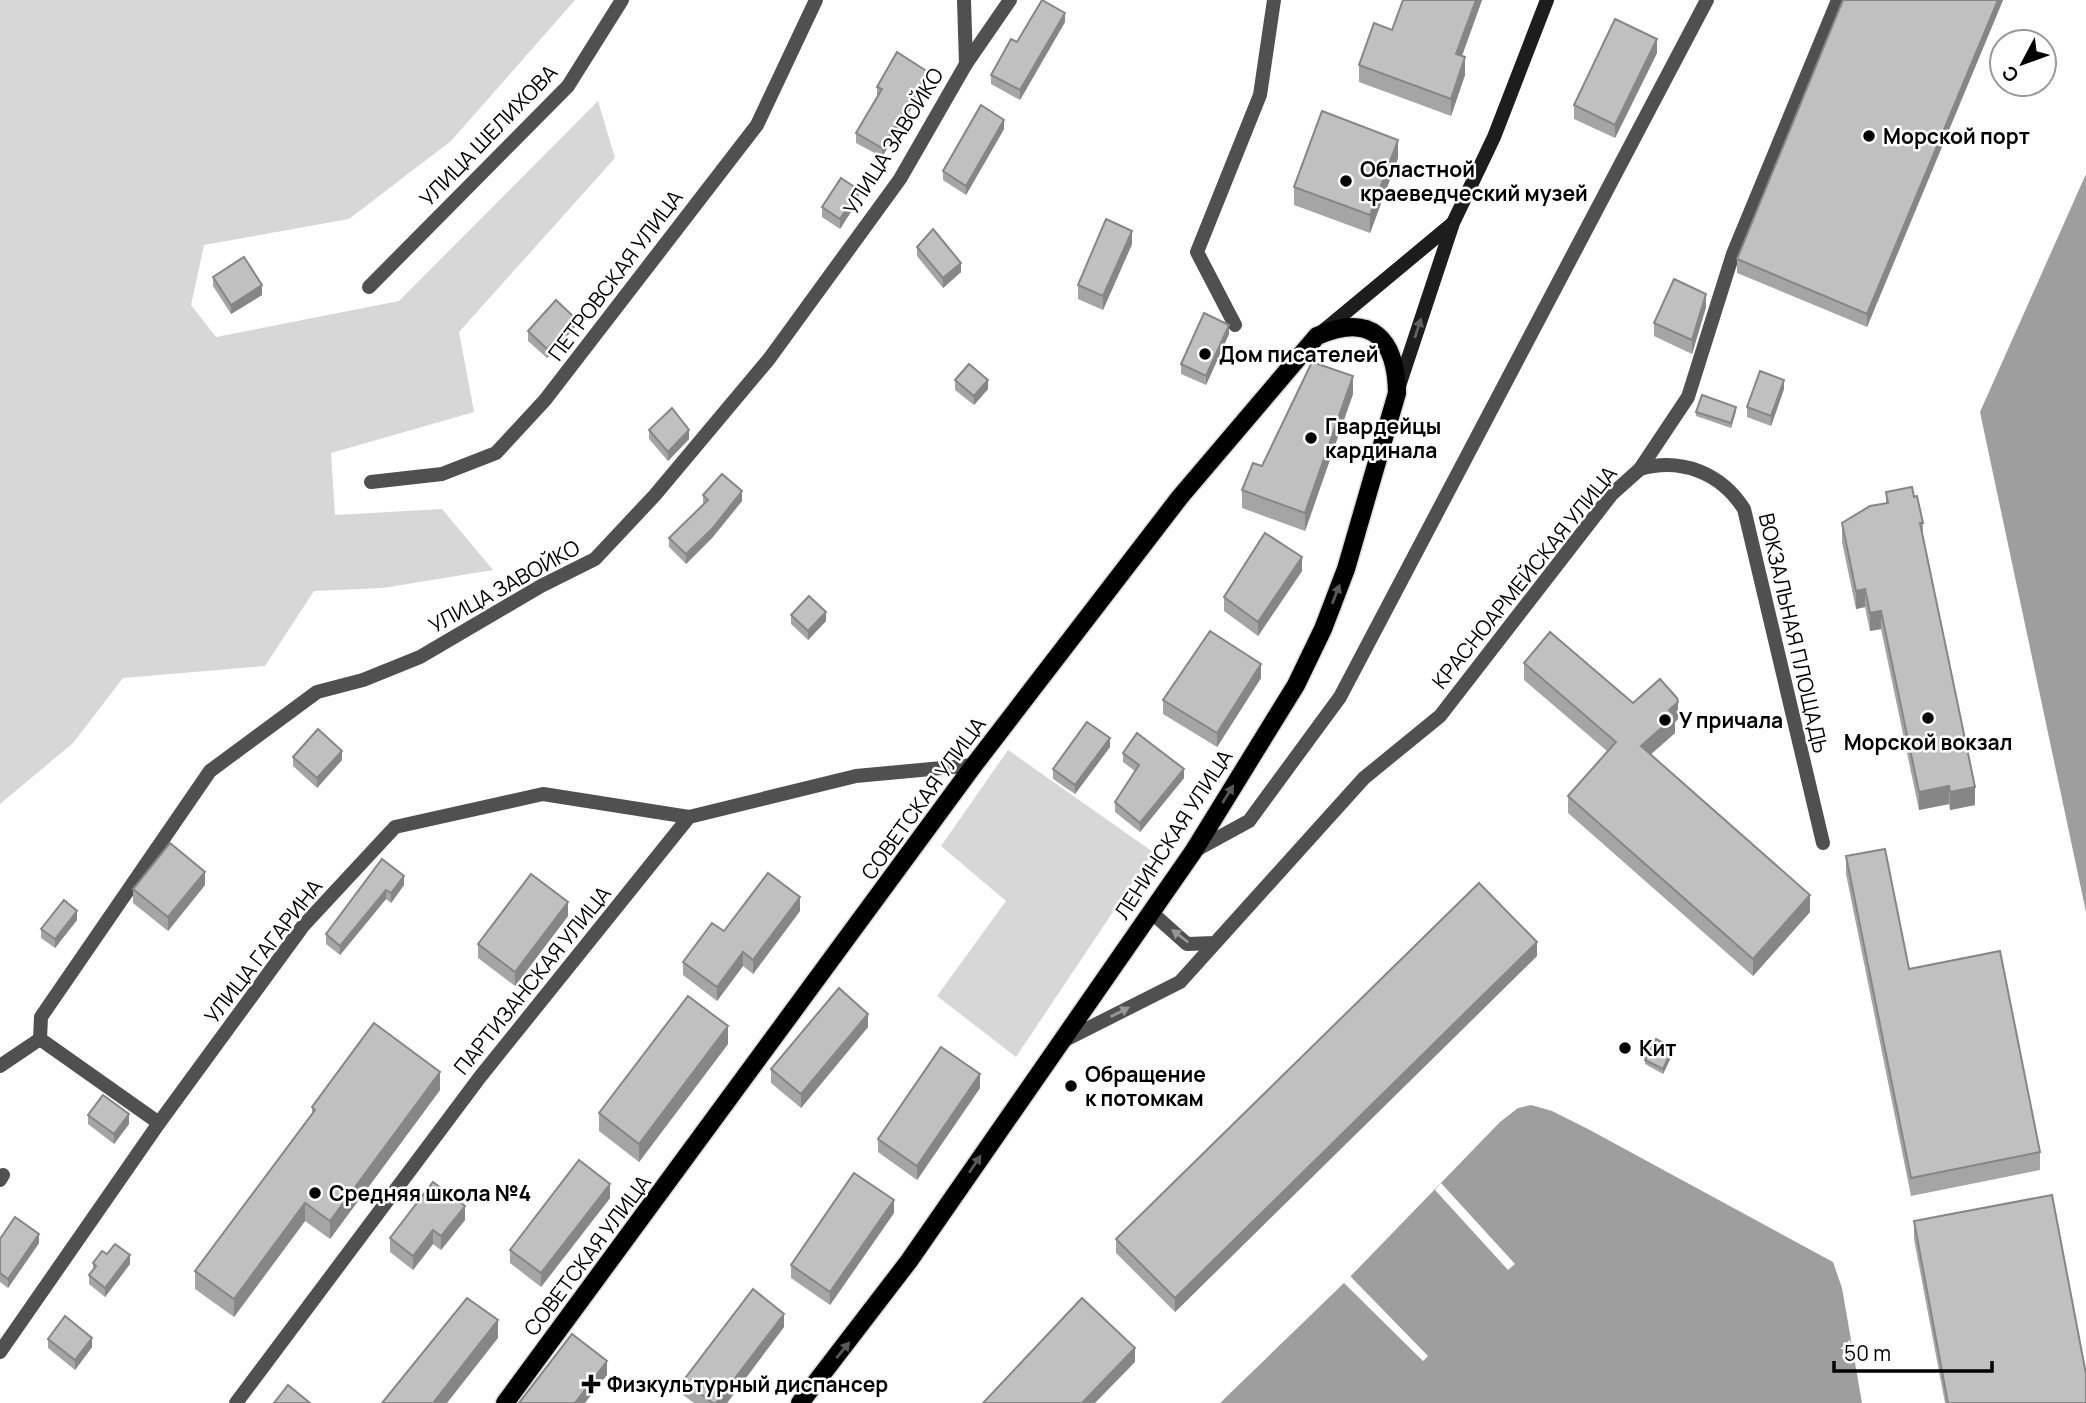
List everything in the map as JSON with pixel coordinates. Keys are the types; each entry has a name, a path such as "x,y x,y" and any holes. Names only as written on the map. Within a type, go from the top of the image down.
{"main road":[{"name":"ЛЕНИНСКАЯ УЛИЦА","path":"800,1403 909,1261 1193,852 1296,685 1323,629 1346,569 1397,393 1453,223 1493,137 1547,0"},
{"name":"ЛЕНИНСКАЯ УЛИЦА","path":"1317,337 1453,223"},
{"path":"1317,337 1338,327 1350,326 1365,328 1380,336 1390,346 1396,367 1397,393"},
{"name":"СОВЕТСКАЯ УЛИЦА","path":"505,1403 974,765 1180,497 1317,337"}],"street":[{"name":"УЛИЦА ШЕЛИХОВА","path":"369,287 568,86 622,0"},
{"name":"ПЕТРОВСКАЯ УЛИЦА","path":"371,482 442,474 496,453 537,409 757,125 816,0"},
{"name":"УЛИЦА ЗАВОЙКО","path":"964,0 966,64"},
{"name":"УЛИЦА ЗАВОЙКО","path":"40,1040 41,1017 210,771 317,692 363,680 420,657 541,586 595,559 629,523 769,359 900,179 966,64 1010,0"},
{"path":"1235,325 1197,252 1260,95 1274,0"},
{"path":"1193,852 1249,821 1340,696 1707,0"},
{"name":"КРАСНОАРМЕЙСКАЯ УЛИЦА","path":"1059,1042 1180,982 1364,778 1440,716 1612,494 1640,469 1688,397 1733,254 1838,0"},
{"name":"ВОКЗАЛЬНАЯ ПЛОЩАДЬ","path":"1640,469 1666,463 1699,470 1726,487 1744,509 1823,844"},
{"path":"689,817 856,775 974,765"},
{"name":"УЛИЦА ГАГАРИНА","path":"0,1352 159,1123 303,926 395,827 543,794 689,817"},
{"name":"ПАРТИЗАНСКАЯ УЛИЦА","path":"236,1403 480,1077 689,817"},
{"path":"1151,912 1187,944 1215,943"},
{"path":"0,1066 40,1040 159,1123"}],"shaded area":[{"path":"0,0 575,0 451,141 349,219 204,245 191,305 216,337 399,301 598,101 615,158 459,332 474,412 331,453 335,515 442,509 493,570 383,588 314,591 265,666 123,678 73,743 0,804"},
{"path":"2086,174 2086,912 1980,412"},
{"path":"1008,750 1153,852 1016,1057 937,996 1006,901 941,846"},
{"path":"1531,1105 1552,1111 1588,1129 1833,1262 1842,1288 1862,1403 1220,1403 1344,1283 1500,1122 1518,1108"}],"pier":[{"path":"1441,1183 1515,1264 1508,1270 1435,1190"},
{"path":"1350,1276 1428,1356 1423,1361 1344,1283"}],"building":[{"path":"1042,0 1065,13 1020,90 991,75 1011,39 1017,42"},
{"path":"1403,0 1476,0 1456,54 1465,57 1451,99 1359,65 1374,23 1392,30"},
{"name":"Морской порт","path":"1843,0 1998,0 1867,314 1737,259"},
{"path":"1615,19 1657,39 1615,125 1574,105"},
{"path":"897,52 928,72 882,148 856,133 882,89 877,87"},
{"path":"981,105 1004,120 966,186 943,171"},
{"name":"Областной краеведческий музей","path":"1322,111 1398,140 1370,215 1294,187"},
{"path":"841,178 859,190 840,219 822,207"},
{"path":"1106,219 1132,231 1103,296 1078,285"},
{"path":"933,229 961,263 943,278 917,247"},
{"path":"244,257 262,285 231,305 213,277"},
{"path":"1674,279 1706,294 1692,340 1654,323"},
{"path":"556,300 575,318 547,349 528,331"},
{"name":"Дом писателей","path":"1204,313 1229,325 1206,376 1181,364"},
{"name":"Гвардейцы кардинала","path":"1312,362 1353,376 1305,513 1242,490 1253,463 1262,466"},
{"path":"969,364 988,380 974,396 955,380"},
{"path":"1760,371 1784,380 1771,416 1747,407"},
{"path":"1702,395 1736,407 1731,423 1696,412"},
{"path":"672,408 689,430 668,452 649,430"},
{"path":"722,474 742,491 712,529 686,554 669,538 708,500 703,495"},
{"name":"Морской вокзал","path":"1912,487 1914,497 1917,496 1923,523 1920,523 1975,787 1950,792 1949,786 1919,792 1881,611 1870,613 1865,589 1856,591 1842,523 1870,506 1888,503 1886,492"},
{"path":"1265,533 1302,557 1258,622 1224,597"},
{"path":"809,596 826,612 808,631 791,615"},
{"path":"1210,631 1261,664 1217,733 1163,700"},
{"path":"1550,632 1633,703 1660,679 1677,698 1678,702 1669,710 1675,716 1641,746 1810,895 1753,959 1568,796 1616,742 1524,663"},
{"path":"1087,722 1110,738 1075,785 1053,769"},
{"path":"318,729 342,751 317,778 293,757"},
{"path":"1137,733 1184,769 1140,823 1115,802 1139,765 1123,753"},
{"path":"170,843 205,872 168,917 133,889"},
{"path":"1885,849 1909,969 2000,951 2040,1152 1911,1178 1846,856"},
{"path":"382,859 404,876 391,893 386,890 340,946 326,934"},
{"path":"768,873 800,897 753,960 743,952 717,987 683,962 712,923 724,931"},
{"path":"531,874 568,902 515,972 478,944"},
{"path":"1479,883 1537,942 1175,1298 1116,1239"},
{"path":"64,900 77,911 55,939 41,929"},
{"path":"839,988 868,1014 801,1094 771,1069"},
{"path":"688,996 728,1026 639,1144 599,1113"},
{"name":"Средняя школа №4","path":"374,1023 440,1072 330,1221 305,1203 234,1299 195,1271 315,1110 312,1107"},
{"path":"1656,1039 1673,1048 1663,1069 1645,1060"},
{"path":"941,1047 980,1074 917,1166 878,1139"},
{"path":"103,1095 129,1114 114,1134 88,1115"},
{"path":"579,1160 610,1184 541,1273 510,1250"},
{"path":"854,1173 894,1200 830,1292 791,1265"},
{"path":"433,1182 465,1206 441,1236 433,1230 413,1256 390,1238"},
{"path":"2052,1195 2086,1374 2086,1403 1948,1403 1914,1221"},
{"path":"15,1217 39,1234 8,1279 0,1273 0,1239"},
{"path":"115,1244 130,1255 105,1288 89,1275 96,1266 93,1263 102,1251 107,1254"},
{"path":"753,1289 784,1314 716,1403 713,1403 683,1381"},
{"path":"467,1298 498,1320 433,1403 382,1403"},
{"path":"1082,1298 1135,1348 1082,1403 983,1403"},
{"path":"65,1316 92,1338 75,1360 48,1339"},
{"path":"572,1334 607,1361 575,1403 519,1403"},
{"path":"288,1385 310,1403 274,1403"}],"place":[{"name":"Морской порт","path":"1869,136"},
{"name":"Областной краеведческий музей","path":"1346,181"},
{"name":"Дом писателей","path":"1205,354"},
{"name":"Гвардейцы кардинала","path":"1311,438"},
{"name":"Морской вокзал","path":"1928,718"},
{"name":"У причала","path":"1665,720"},
{"name":"Кит","path":"1625,1048"},
{"name":"Обращение к потомкам","path":"1071,1086"},
{"name":"Средняя школа №4","path":"315,1193"},
{"name":"Физкультурный диспансер","path":"591,1384"}]}
